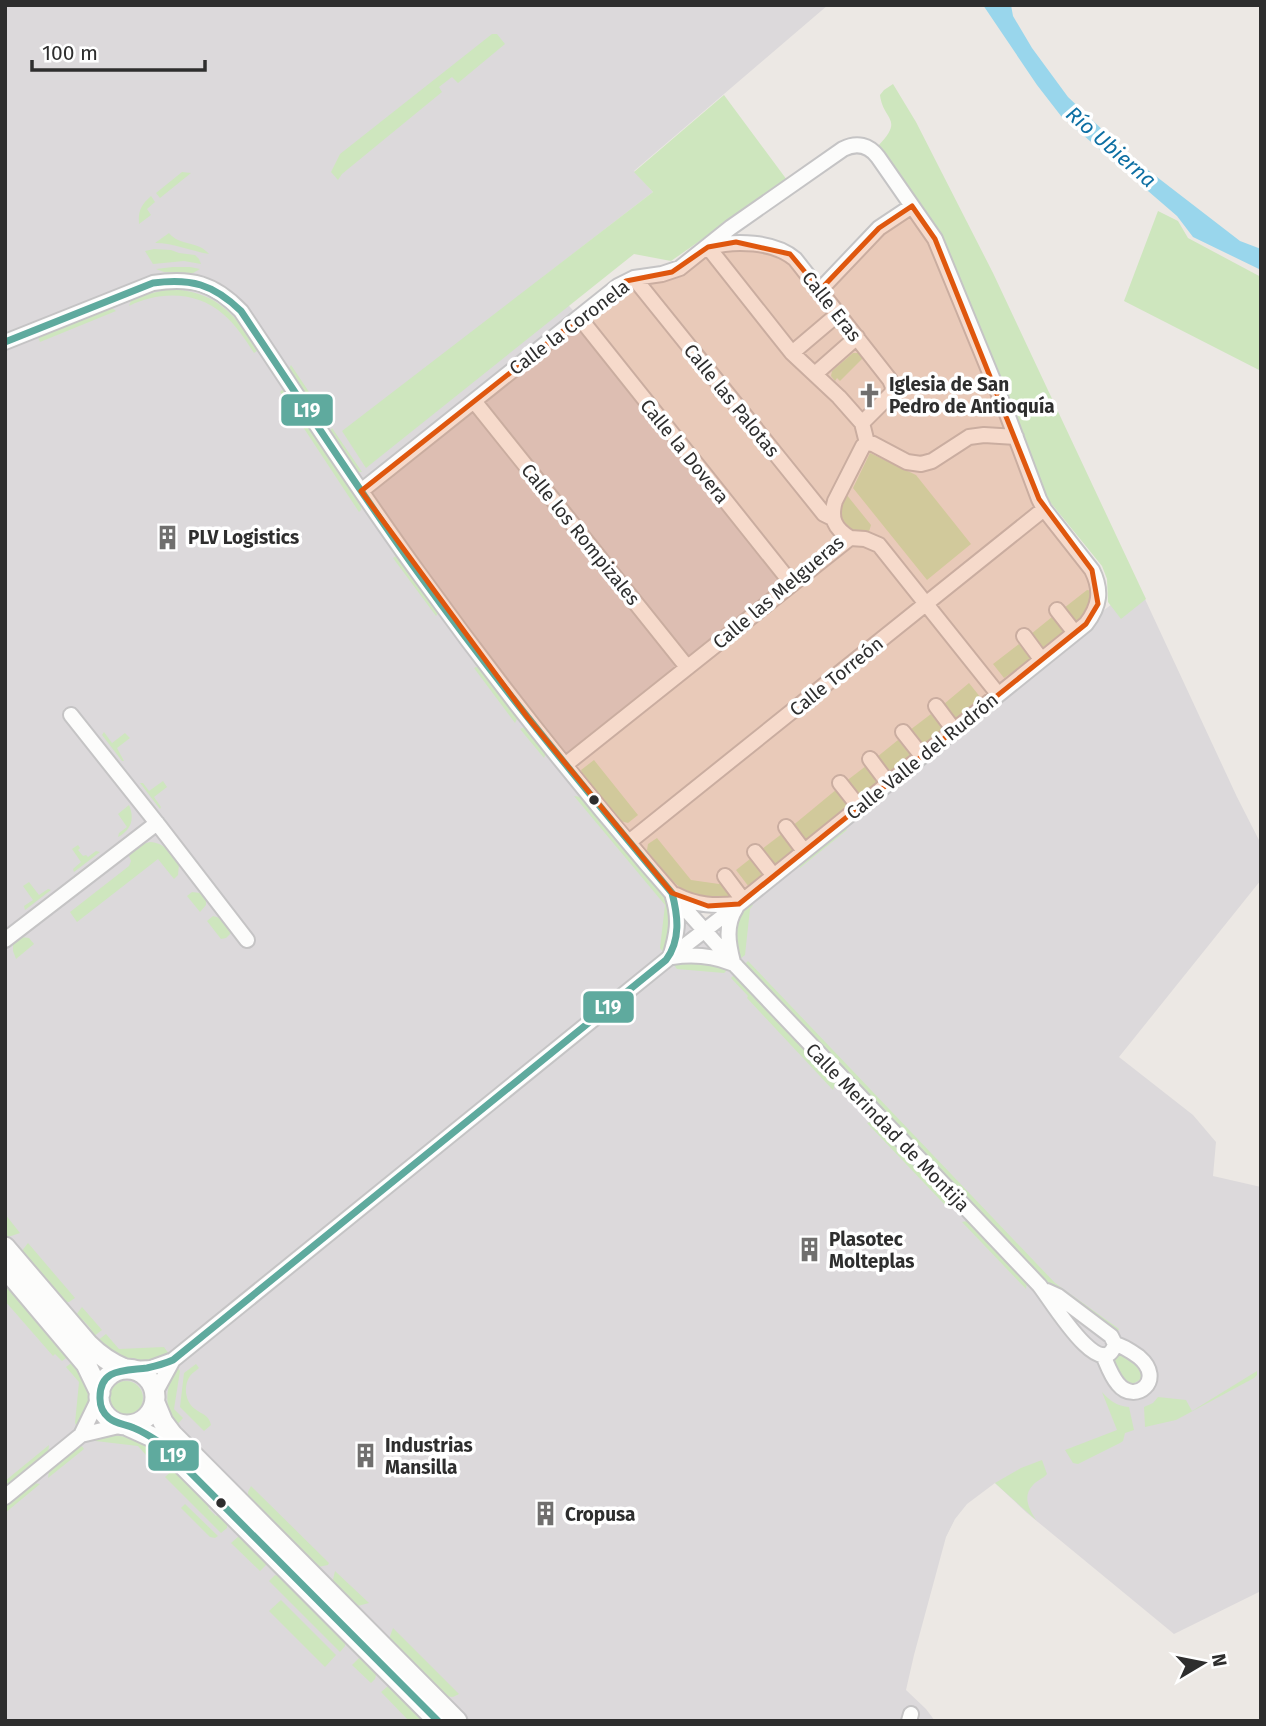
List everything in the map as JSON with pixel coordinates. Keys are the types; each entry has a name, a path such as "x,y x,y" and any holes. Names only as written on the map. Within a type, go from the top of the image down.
{"main road":[{"path":"5,1247 94,1350 111,1363 138,1371 149,1379 163,1422 172,1434 457,1721"},
{"path":"5,1268 86,1364 106,1416 162,1444 438,1721"},
{"path":"99,1396 103,1383 110,1375 127,1369"},
{"path":"125,1425 137,1424 146,1419 152,1412 155,1398"}],"street":[{"name":"Calle la Coronela","path":"361,491 618,286 634,278 672,272 680,268 730,228 848,146 868,147 876,153 912,206"},
{"path":"820,290 879,228 912,206 935,239 1044,509"},
{"name":"Calle Eras","path":"708,247 736,242 783,250 795,259 893,387 892,393 862,423"},
{"path":"708,247 792,353 839,397 862,423 867,443 920,464 932,461 968,437 1016,437"},
{"name":"Calle las Palotas","path":"634,278 824,514 832,518"},
{"name":"Calle Merindad de Montija","path":"5,342 149,284 170,280 190,281 222,293 241,311 432,592 565,765 629,842 734,964 1043,1289 1084,1344 1094,1353 1103,1355 1119,1386 1134,1392 1143,1389 1150,1377 1146,1363 1115,1344 1111,1336 1058,1296 1043,1289"},
{"path":"792,353 838,314"},
{"name":"Calle la Dovera","path":"579,317 792,584"},
{"path":"815,374 857,337"},
{"name":"Calle los Rompizales","path":"474,401 687,667"},
{"name":"Calle las Melgueras","path":"565,765 850,538 842,533 832,518 832,511 863,446 867,443"},
{"name":"Calle Valle del Rudrón","path":"173,1360 703,930 774,876 1086,624 1098,604 1097,579 1044,509"},
{"name":"Calle Torreón","path":"629,842 1044,509"},
{"path":"850,538 865,538 879,545 998,695"},
{"path":"1057,610 1075,632"},
{"path":"1024,636 1041,659"},
{"path":"936,706 954,730"},
{"path":"71,715 247,940"},
{"path":"904,732 922,756"},
{"path":"870,760 888,783"},
{"path":"840,783 859,807"},
{"path":"5,940 157,823"},
{"path":"786,827 804,851"},
{"path":"755,852 774,876"},
{"path":"725,876 741,902 730,919 728,933 734,964"},
{"path":"672,893 678,919 670,957 700,955 734,964"},
{"name":"Calle Merindad de Montija","path":"672,893 685,900 708,906 741,902"},
{"path":"1103,1355 1111,1352 1115,1344"},
{"path":"127,1369 151,1368 173,1360"},
{"path":"155,1398 173,1360"},
{"path":"5,1497 81,1435 99,1396"},
{"path":"81,1435 125,1425"}],"highlighted area":[{"path":"912,206 935,239 1039,499 1092,570 1098,604 1086,624 739,904 708,906 672,893 528,718 361,491 626,281 672,272 708,247 736,242 790,254 820,290 879,228"}],"shaded area":[{"path":"5,5 828,5 634,171 653,192 543,277 579,317 792,584 565,765 704,930 1138,584 1261,844 1261,880 1119,1057 1193,1115 1216,1142 1213,1176 1261,1187 1261,1591 1174,1634 1027,1513 995,1483 967,1504 946,1537 914,1655 906,1690 935,1721 5,1721"}],"green space":[{"path":"492,34 497,34 505,44 458,83 452,77 439,87 442,92 338,180 331,172 340,154"},
{"path":"893,84 916,122 993,273 1146,599 1121,619 1108,602 1107,579 1102,566 1046,497 1004,386 940,233 878,146 886,137 891,124 880,95"},
{"path":"724,95 787,180 671,261 634,254 366,468 342,431 653,192 634,172"},
{"path":"182,172 191,173 160,198 156,193"},
{"path":"151,196 155,202 147,209 151,215 139,224 141,208"},
{"path":"1158,211 1178,221 1188,238 1261,277 1261,371 1124,301"},
{"path":"169,233 178,240 200,247 209,254 155,243"},
{"path":"154,249 195,255 201,264 184,261 153,264 145,251"},
{"path":"156,269 200,269 193,273 164,272"},
{"path":"169,289 199,294 221,306 240,324 258,348 257,351 254,353 223,314 202,301 190,297 165,296 129,306 132,298"},
{"path":"108,308 116,311 40,342 38,337"},
{"path":"853,353 858,353 863,358 840,381 837,378 835,381 831,376 832,371"},
{"path":"291,365 325,416 319,417 288,370"},
{"path":"286,391 361,503 359,512 280,392"},
{"path":"332,428 362,472 356,472 329,433"},
{"path":"870,453 916,475 971,544 927,580 853,488"},
{"path":"846,494 871,525 868,535 853,530 838,511"},
{"path":"396,556 439,612 436,616 393,558"},
{"path":"1087,590 1093,591 1090,605 1075,622 1064,608"},
{"path":"1052,617 1064,632 1042,649 1031,634"},
{"path":"1019,644 1031,659 1004,678 993,664"},
{"path":"474,668 481,668 517,715 515,723"},
{"path":"969,683 981,698 956,719 944,704"},
{"path":"931,714 943,729 922,745 910,730"},
{"path":"528,728 546,753 544,758 520,729"},
{"path":"104,732 112,743 125,733 130,738 117,748 124,761 102,735"},
{"path":"898,740 911,755 889,772 877,757"},
{"path":"594,760 638,815 628,823 620,821 582,773 581,770"},
{"path":"866,766 878,782 858,798 845,782"},
{"path":"163,781 167,787 154,797 160,809 140,783 149,791"},
{"path":"837,789 851,805 804,843 791,827"},
{"path":"574,796 581,797 658,888 667,903 671,927 663,952 660,948 665,905"},
{"path":"129,805 131,824 118,837 127,827 118,814"},
{"path":"844,827 847,830 800,868 799,864"},
{"path":"783,833 796,849 775,865 762,849"},
{"path":"657,838 691,880 719,884 722,881 735,897 706,900 681,888 647,850 648,844"},
{"path":"150,842 164,846 170,852 179,864 178,875 174,879 158,859 77,922 70,912 129,866 131,861 128,853 139,845"},
{"path":"78,845 83,856 88,857 96,851 100,852 74,872 73,869 81,862 72,849"},
{"path":"750,859 763,875 749,887 736,870"},
{"path":"29,882 39,895 51,890 25,910 24,906 33,900 23,886"},
{"path":"192,892 200,893 206,898 206,905 200,912 187,896"},
{"path":"750,902 753,905 750,909 745,955 740,959 734,943 734,929 739,915"},
{"path":"213,916 220,918 232,932 226,938 221,939 207,921"},
{"path":"21,937 29,938 34,944 16,959 13,944"},
{"path":"748,961 1055,1283 1119,1329 1118,1331 1114,1332 1049,1285 744,965"},
{"path":"681,962 716,962 727,970 724,973 677,969 674,965"},
{"path":"734,975 834,1080 833,1090 747,998 731,978"},
{"path":"871,1122 945,1196 945,1205 867,1123"},
{"path":"5,1214 20,1233 8,1237 5,1233"},
{"path":"967,1221 1025,1280 1026,1289 962,1222"},
{"path":"28,1243 75,1298 63,1303 21,1252"},
{"path":"5,1281 69,1356 62,1361 55,1354 53,1356 5,1301"},
{"path":"82,1307 102,1330 93,1337 88,1332 91,1329 83,1320 80,1323 76,1315"},
{"path":"106,1334 119,1349 164,1347 169,1354 147,1362 130,1361 97,1341"},
{"path":"1122,1355 1140,1369 1141,1379 1133,1384 1123,1377 1113,1358"},
{"path":"74,1361 88,1394 87,1409 77,1427 75,1423 79,1382 66,1367"},
{"path":"196,1364 199,1368 186,1384 186,1394 192,1406 210,1422 211,1425 204,1431 180,1407 184,1373"},
{"path":"176,1365 180,1371 174,1409 183,1418 176,1426 169,1411 167,1396"},
{"path":"1257,1371 1254,1378 1176,1420 1145,1427 1144,1407 1158,1397 1186,1400 1192,1411"},
{"path":"126,1381 138,1386 143,1398 138,1410 126,1415 114,1410 109,1398 114,1386"},
{"path":"1102,1392 1121,1406 1129,1407 1134,1430 1125,1433 1120,1443 1078,1464 1073,1463 1065,1450 1117,1430"},
{"path":"107,1435 131,1438 153,1448 146,1455 138,1446 87,1440"},
{"path":"49,1445 48,1454 5,1488 5,1481"},
{"path":"81,1445 84,1449 48,1478 49,1471"},
{"path":"1042,1460 1047,1474 1033,1485 1027,1498 1036,1520 995,1483"},
{"path":"174,1469 211,1505 208,1508 216,1516 219,1513 227,1521 227,1528 221,1533 165,1477"},
{"path":"34,1483 40,1484 5,1513 5,1506"},
{"path":"251,1486 329,1563 328,1565 318,1567 248,1498"},
{"path":"185,1504 218,1536 210,1537 181,1508"},
{"path":"239,1536 266,1560 266,1565 260,1571 231,1543"},
{"path":"335,1571 369,1603 354,1607 332,1584"},
{"path":"275,1575 283,1577 346,1640 340,1652 269,1581"},
{"path":"281,1600 336,1655 325,1667 269,1611"},
{"path":"393,1628 459,1694 453,1697 443,1696 389,1639"},
{"path":"359,1658 365,1658 377,1671 371,1683 352,1665"},
{"path":"388,1686 427,1721 409,1721 381,1692"}],"water":[{"name":"Río Ubierna","path":"983,5 1011,5 1013,16 1032,48 1068,97 1131,157 1240,241 1261,249 1261,270 1193,237 1177,216 1061,116"}],"transit line":[{"name":"L19","path":"5,342 153,283 179,281 201,285 231,302 241,311 373,509 449,615 542,736 672,893 677,928 674,944 666,960 173,1360 147,1368 114,1373 108,1376 101,1389 101,1404 107,1416 162,1444 438,1721"}],"place":[{"name":"Iglesia de San Pedro de Antioquía","path":"869,395"},
{"name":"PLV Logistics","path":"168,537"},
{"name":"Plasotec Molteplas","path":"809,1250"},
{"name":"Industrias Mansilla","path":"365,1456"},
{"name":"Cropusa","path":"545,1514"}]}
